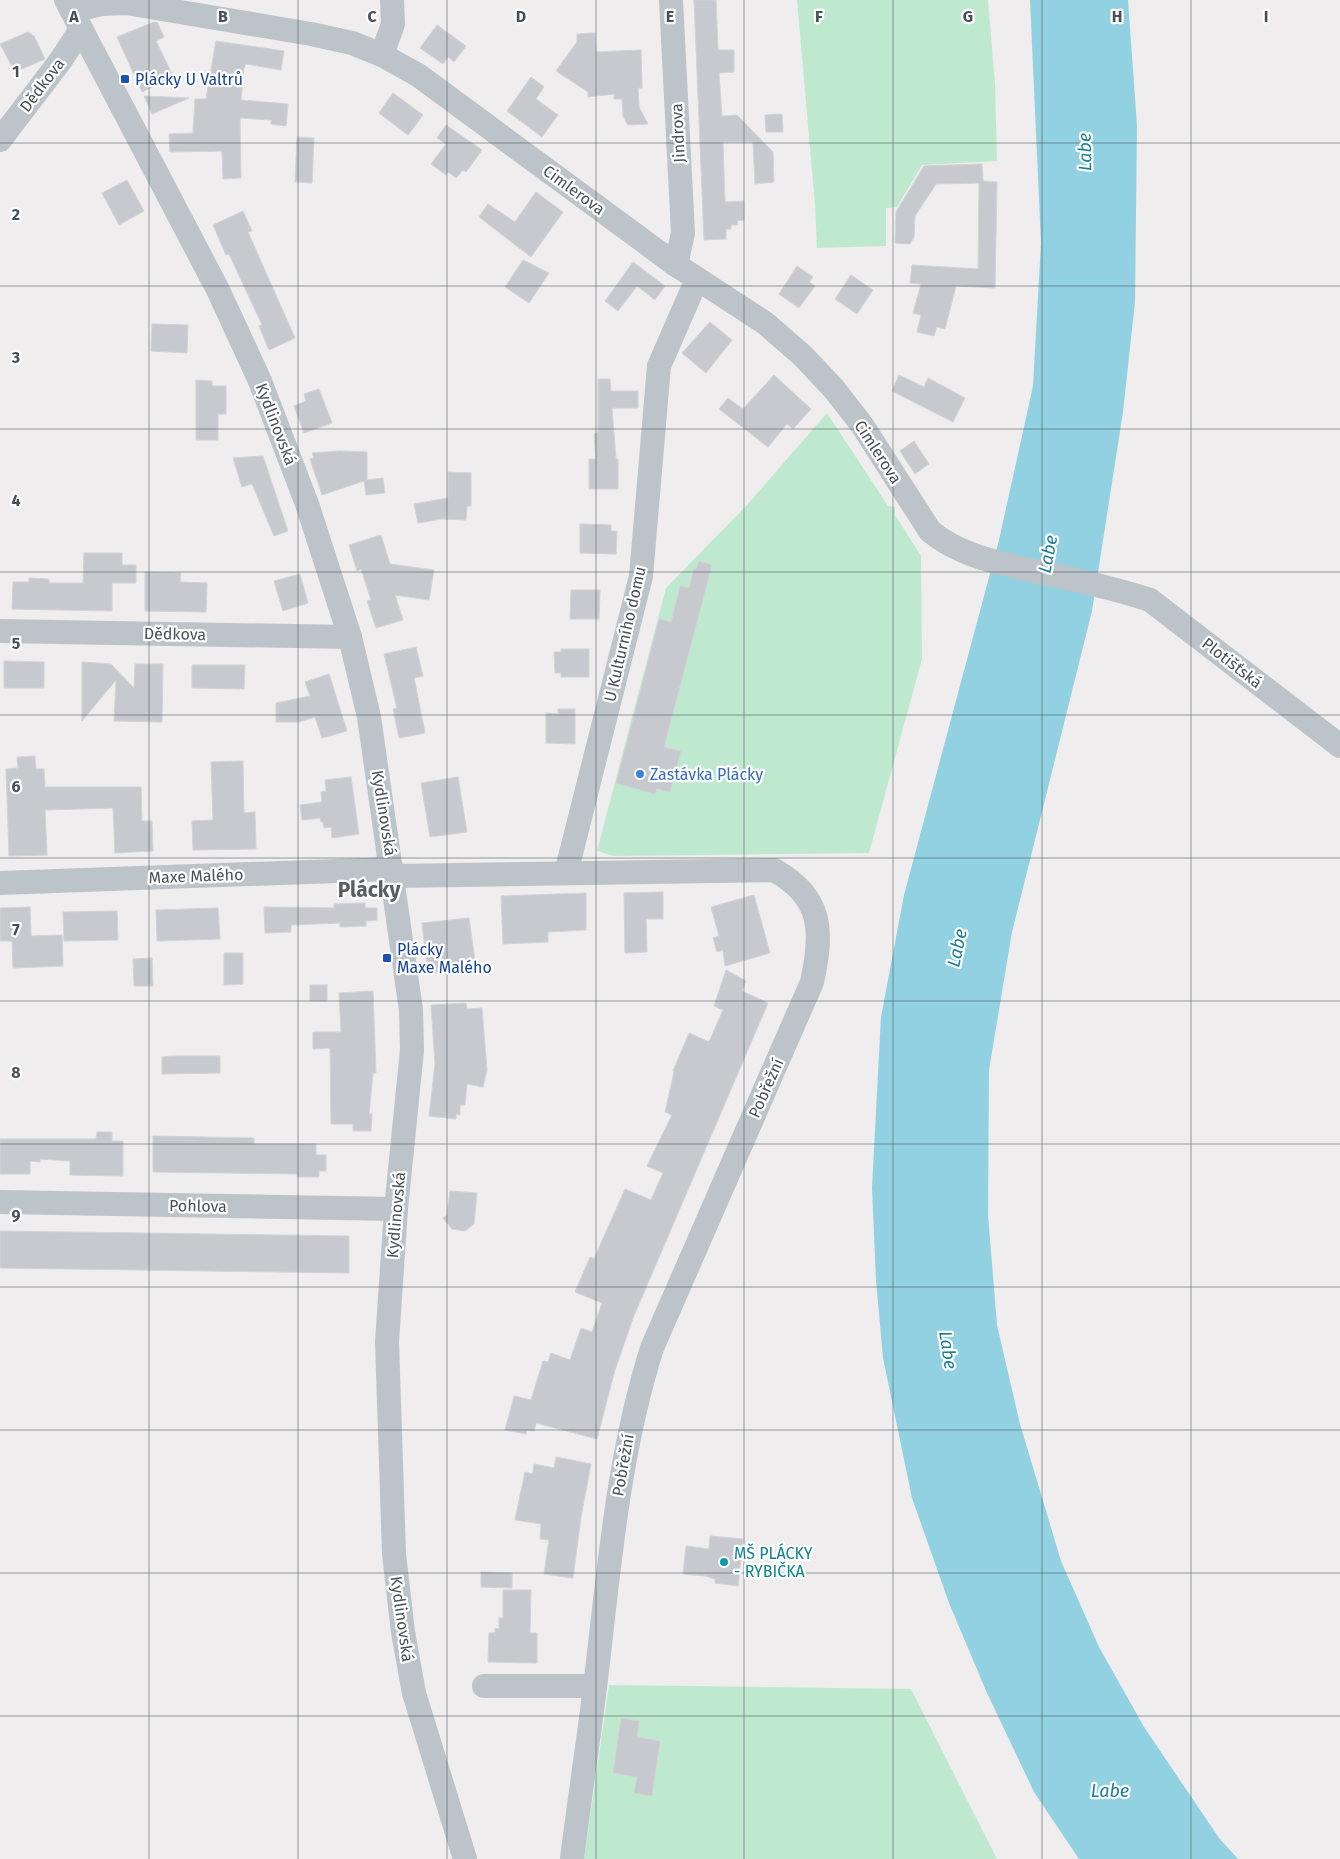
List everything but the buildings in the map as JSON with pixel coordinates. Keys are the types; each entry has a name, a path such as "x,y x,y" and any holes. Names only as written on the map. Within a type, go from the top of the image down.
{"street":[{"path":"382,55 393,24 392,0"},
{"name":"Jindrova","path":"671,0 683,233 676,265"},
{"name":"Cimlerova","path":"73,13 101,4 126,3 311,34 352,43 382,55 418,76 696,279 765,323 802,356 834,389 862,425 930,531 939,539 976,557 1119,590"},
{"name":"Dědkova","path":"0,140 61,60 73,13"},
{"name":"Kydlinovská","path":"73,13 218,290 260,381 307,504 350,637 369,716 393,873 411,1010 412,1050 396,1210 386,1342 394,1554 403,1632 414,1693 465,1859"},
{"name":"U Kulturního domu","path":"566,873 641,576 659,366 696,279"},
{"name":"Plotišťská","path":"1119,590 1150,600 1340,746"},
{"name":"Dědkova","path":"0,631 350,637"},
{"name":"Pobřežní","path":"393,873 774,870 792,880 815,910 818,928 818,952 812,982 652,1348 638,1393 618,1488 595,1686 572,1859"},
{"name":"Maxe Malého","path":"0,883 393,873"},
{"name":"Pohlova","path":"0,1202 396,1210"},
{"path":"484,1686 595,1686"}],"green space":[{"path":"797,0 988,0 995,84 997,161 922,165 897,207 886,208 886,246 817,248"},
{"path":"827,413 888,506 895,507 895,515 921,556 922,659 869,853 614,856 597,851 666,588 748,504"},
{"path":"609,1685 911,1689 997,1859 584,1859"}],"water":[{"name":"Labe","path":"1030,0 1128,0 1137,126 1135,302 1123,412 1092,611 1012,932 989,1070 988,1215 997,1325 1020,1424 1061,1561 1099,1647 1144,1727 1219,1838 1238,1859 1079,1859 1034,1792 987,1693 949,1603 912,1498 883,1358 876,1280 872,1187 881,1017 904,895 999,540 1033,386 1041,243"}],"place":[{"name":"Plácky U Valtrů","path":"125,79"},
{"name":"Zastávka Plácky","path":"640,774"},
{"name":"Plácky Maxe Malého","path":"387,958"},
{"name":"MŠ PLÁCKY - RYBIČKA","path":"724,1562"}],"district":[{"name":"Plácky","path":"369,890"}]}
